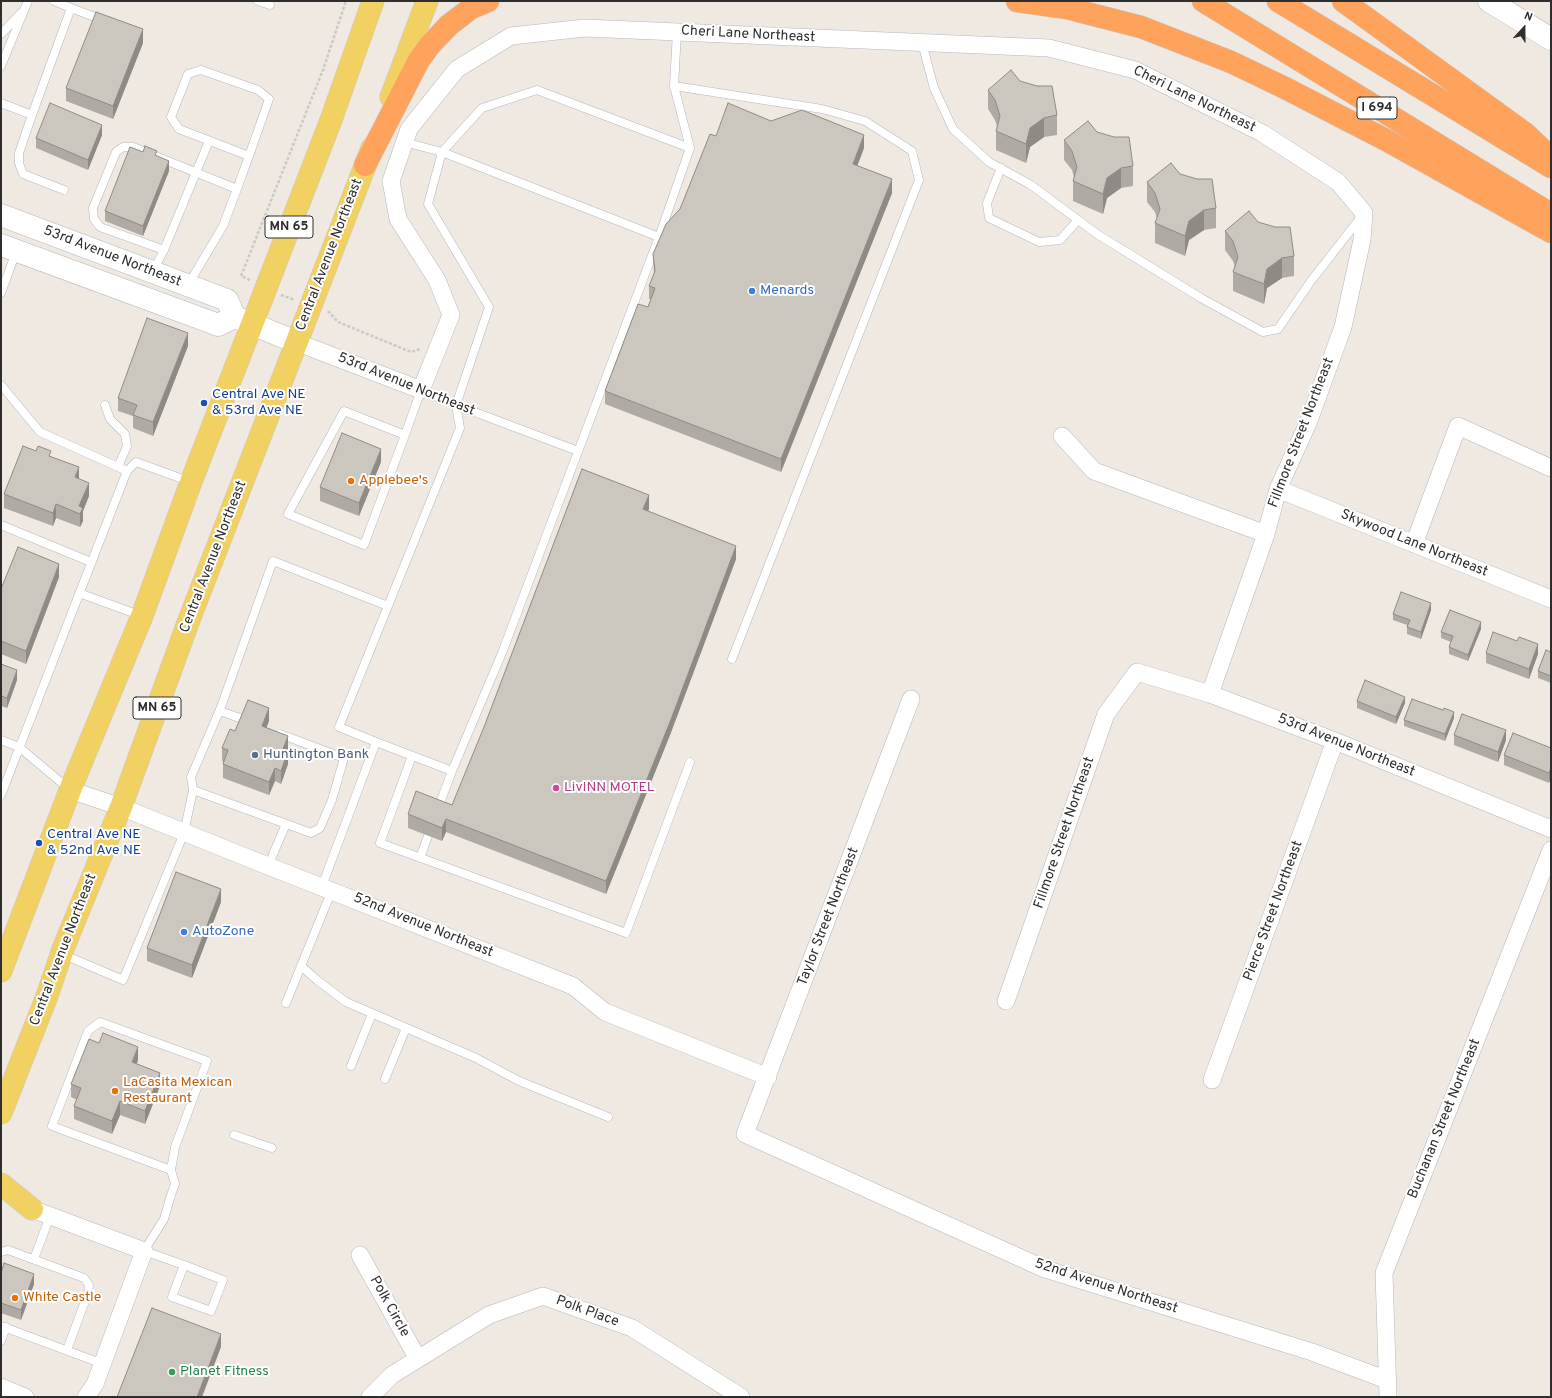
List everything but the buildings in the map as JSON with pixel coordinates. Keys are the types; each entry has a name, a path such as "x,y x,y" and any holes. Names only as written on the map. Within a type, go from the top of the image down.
{"highway":[{"path":"365,165 419,60 430,45 449,25 471,8 488,1"},
{"path":"1018,1 1066,8 1141,27 1231,62 1379,136 1551,232"},
{"name":"I 694","path":"1203,1 1551,214"},
{"name":"I 694","path":"1278,1 1551,167"},
{"path":"1343,1 1526,134 1551,158"}],"main road":[{"name":"MN 65","path":"1,971 70,790 142,616 191,482 243,320 266,288 331,120 373,1"},
{"name":"Central Avenue Northeast","path":"1,1113 47,996 61,954 121,806 187,628 427,1"},
{"path":"1,1184 41,1213"},
{"path":"1,1206 41,1213"}],"street":[{"path":"1489,1 1551,39"},
{"name":"Cheri Lane Northeast","path":"421,390 451,315 437,280 398,219 391,181 409,129 457,69 511,36 585,28 1049,48 1136,70 1262,133 1338,182 1364,213"},
{"name":"Fillmore Street Northeast","path":"1210,694 1266,534 1278,488 1308,424 1343,327 1362,240 1364,213"},
{"name":"53rd Avenue Northeast","path":"1,215 227,300 243,320 421,390"},
{"name":"53rd Avenue Northeast","path":"9,248 218,325 243,320"},
{"path":"1414,544 1458,426 1551,468"},
{"path":"1062,436 1094,471 1266,534"},
{"name":"Skywood Lane Northeast","path":"1278,488 1551,599"},
{"name":"Fillmore Street Northeast","path":"1006,1001 1106,714 1137,672"},
{"name":"53rd Avenue Northeast","path":"1137,672 1210,694 1335,741 1551,829"},
{"name":"Taylor Street Northeast","path":"745,1134 911,699"},
{"name":"Pierce Street Northeast","path":"1212,1080 1335,741"},
{"name":"52nd Avenue Northeast","path":"70,790 121,806 184,833 573,986 605,1012 768,1077"},
{"name":"Buchanan Street Northeast","path":"1388,1397 1384,1273 1551,850"},
{"name":"52nd Avenue Northeast","path":"745,1134 1045,1270 1312,1352 1387,1380"},
{"path":"41,1213 144,1251 103,1364 95,1384 86,1397"},
{"name":"Polk Circle","path":"360,1255 418,1359"},
{"name":"Polk Place","path":"370,1397 392,1375 489,1315 543,1296 632,1328 741,1397"},
{"path":"1,1387 25,1397"}],"lane":[{"path":"1,66 28,1"},
{"path":"54,1 92,16"},
{"path":"258,1 270,5"},
{"path":"64,190 22,174 19,163 19,153 71,8"},
{"path":"1,34 24,10"},
{"path":"437,812 452,771 502,653 659,237 690,148 674,86 677,32"},
{"path":"922,43 934,88 953,129 989,162 1031,185 1097,234 1195,294 1263,332 1278,329 1311,281 1364,213"},
{"path":"188,286 223,226 237,189 270,99 258,90 201,70 188,74 171,117 179,129 249,156"},
{"path":"674,86 822,109 865,121 912,151 919,180 732,659"},
{"path":"452,771 339,727 460,428 456,405 489,307 428,204 442,152 482,108 537,90 690,148"},
{"path":"1,103 32,115"},
{"path":"152,273 164,250 210,141"},
{"path":"404,142 442,152 659,237"},
{"path":"164,250 100,227 94,219 93,208 116,152 123,147 133,147 237,189"},
{"path":"1001,168 986,203 989,218 1039,242 1060,240 1078,220"},
{"path":"1,294 9,248"},
{"path":"1,385 40,432 127,471"},
{"path":"405,435 344,411 288,514 364,545 405,435 421,390"},
{"name":"53rd Avenue Northeast","path":"421,390 456,405 578,451"},
{"path":"105,405 110,419 125,434 127,446 118,467"},
{"path":"1,794 127,471 136,462 191,482"},
{"path":"1,525 91,562"},
{"path":"61,954 123,980 184,833 193,790 191,777 220,711 273,561 388,606"},
{"path":"79,593 142,616"},
{"path":"220,711 245,720"},
{"path":"193,790 310,833 320,828 332,800 344,758 273,731"},
{"path":"1,740 20,747 70,790"},
{"path":"286,1003 301,966 376,742"},
{"path":"412,756 380,843 626,933 690,762"},
{"path":"268,866 286,824"},
{"path":"420,858 428,836"},
{"path":"301,966 346,1002 476,1058 519,1081 608,1117"},
{"path":"351,1066 372,1014"},
{"path":"171,1170 52,1126 88,1031 100,1022 206,1061 175,1147 171,1170 175,1184 164,1219 144,1251 184,1265 223,1280 211,1311 172,1297 184,1265"},
{"path":"385,1079 406,1028"},
{"path":"234,1135 272,1148"},
{"path":"34,1259 41,1213"},
{"path":"1,1252 8,1250 34,1259 84,1278 89,1285 88,1293 67,1350"},
{"path":"1,1341 3,1326 103,1364"}],"path":[{"path":"346,1 323,70 241,276 310,307 328,311 338,322 411,352 424,348 436,352"}],"place":[{"name":"Menards","path":"752,291"},
{"name":"Central Ave NE & 53rd Ave NE","path":"204,403"},
{"name":"Applebee's","path":"351,481"},
{"name":"Huntington Bank","path":"255,755"},
{"name":"LivINN MOTEL","path":"556,788"},
{"name":"Central Ave NE & 52nd Ave NE","path":"39,843"},
{"name":"AutoZone","path":"184,932"},
{"name":"LaCasita Mexican Restaurant","path":"115,1091"},
{"name":"White Castle","path":"15,1298"},
{"name":"Planet Fitness","path":"172,1372"}]}
